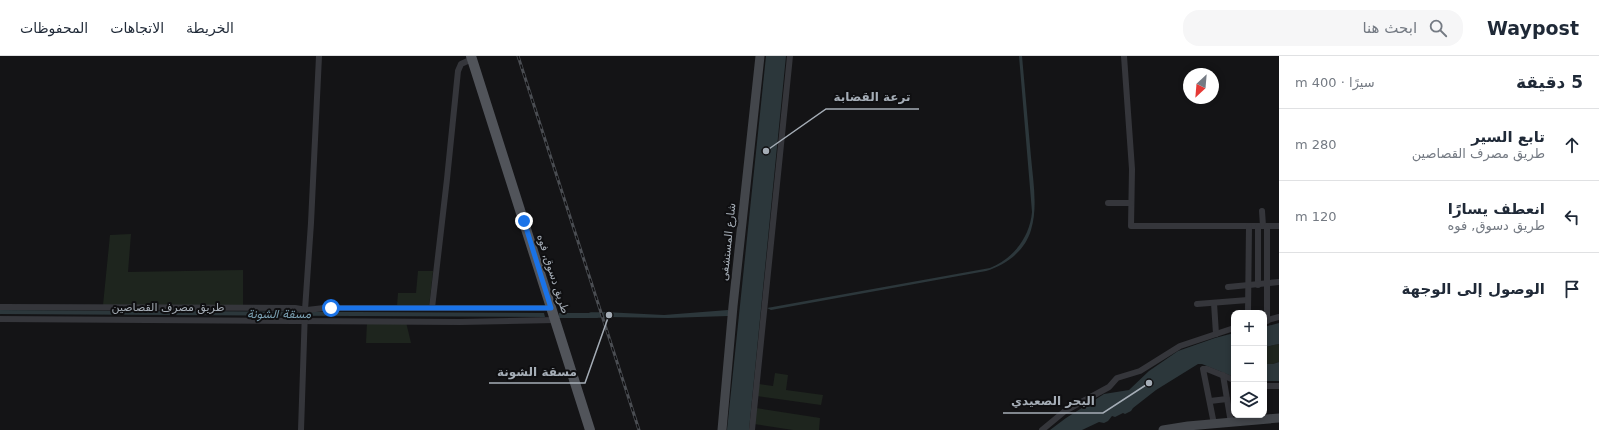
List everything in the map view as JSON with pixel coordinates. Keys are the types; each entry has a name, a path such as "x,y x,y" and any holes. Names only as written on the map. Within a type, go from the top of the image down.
{"main road":[{"name":"شارع المستشفى","path":"722,430 733,306 760,56"},
{"name":"طريق دسوق, فوه","path":"472,57 590,430"},
{"path":"1163,430 1188,426 1231,423 1241,418"},
{"path":"1267,418 1279,418"}],"street":[{"path":"301,430 305,310 311,223 319,56"},
{"path":"752,430 790,56"},
{"path":"1124,56 1132,169 1131,226 1279,226"},
{"path":"425,321 429,308 458,68 461,64 472,57"},
{"path":"1108,203 1131,204"},
{"path":"1262,211 1266,284 1265,310"},
{"path":"1248,310 1249,226"},
{"path":"1258,285 1263,226"},
{"path":"1228,287 1279,282"},
{"path":"1197,304 1248,300"},
{"path":"1214,303 1216,334"},
{"name":"طريق مصرف القصاصين","path":"0,307 288,308 305,310 324,308 551,308"},
{"path":"473,308 474,321"},
{"path":"1267,321 1279,318"},
{"path":"0,319 305,321 555,320"},
{"path":"1042,430 1065,411 1109,387 1117,378 1140,371 1180,346 1231,329"},
{"path":"1214,424 1204,369 1206,368 1231,379"},
{"path":"1223,376 1231,423"},
{"path":"1267,386 1279,386"},
{"path":"1210,401 1227,399"}],"shaded area":[{"path":"131,234 128,272 243,270 243,306 103,305 110,235"},
{"path":"418,271 433,271 429,307 397,306 398,293 416,293"},
{"path":"367,322 406,322 411,343 366,343"},
{"path":"1279,344 1279,362 1267,364 1267,346"},
{"path":"775,373 788,375 786,390 823,395 821,405 757,396 759,384 773,386"},
{"path":"756,408 820,418 819,430 793,430 754,424"}],"water":[{"path":"766,56 786,56 749,430 727,430"},
{"path":"1019,56 1022,56 1035,203 1033,221 1028,238 1014,256 1001,265 986,271 771,310 767,308 990,268 1006,259 1013,253 1019,246 1028,230 1032,212"},
{"path":"0,310 544,313 545,317 0,314"},
{"path":"728,310 728,316 668,318 605,317 604,312 664,315"},
{"path":"559,313 596,313 598,318 559,318"},
{"path":"1279,323 1279,344 1267,346 1267,326"},
{"path":"1231,334 1231,376 1202,364 1198,364 1156,390 1131,411 1125,414 1123,413 1115,417 1112,416 1104,423 1099,422 1082,430 1050,430 1104,394 1129,390 1149,371 1178,351"},
{"path":"1279,362 1279,381 1267,381 1267,364"}],"waterway":[{"name":"مسقة الشونة","path":"591,315 611,315"}],"railway":[{"path":"518,56 639,430"}],"place":[{"name":"ترعة القضابة","path":"766,151"},
{"name":"مسقة الشونة","path":"609,315"},
{"name":"البحر الصعيدي","path":"1149,383"}],"route":[{"path":"331,308 551,308 524,221"}]}
